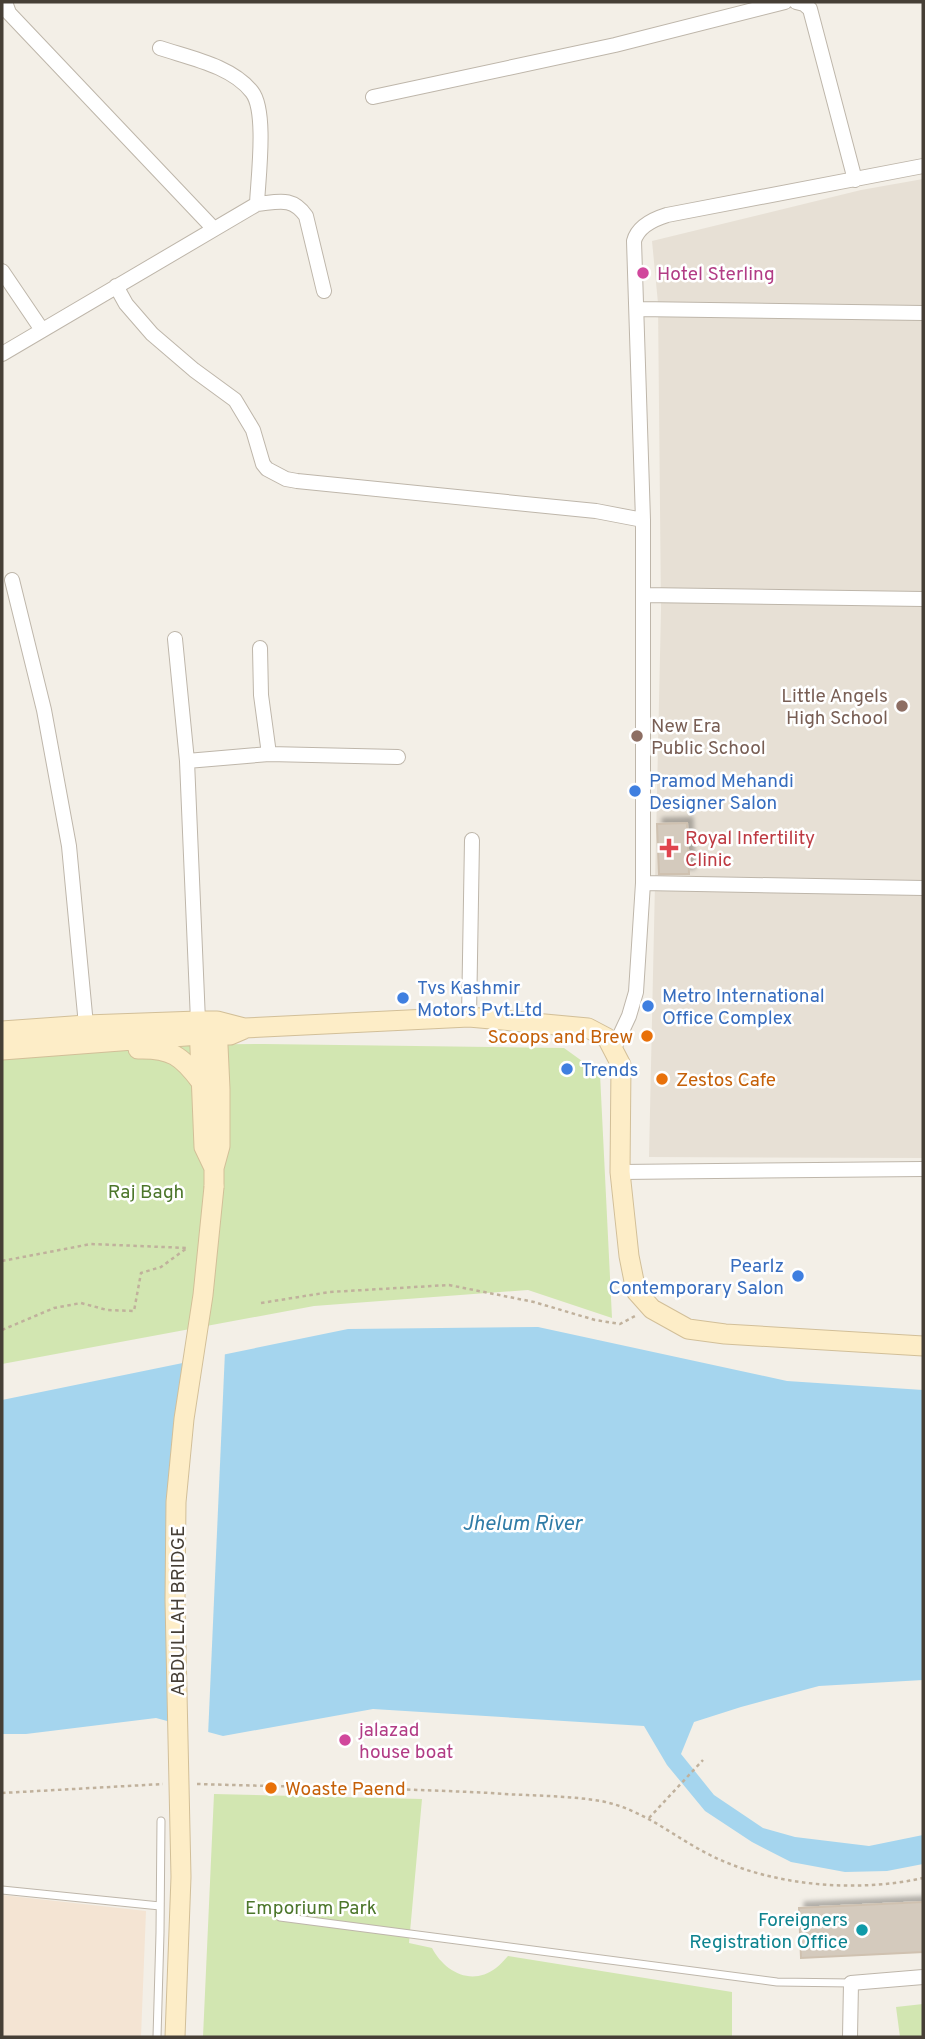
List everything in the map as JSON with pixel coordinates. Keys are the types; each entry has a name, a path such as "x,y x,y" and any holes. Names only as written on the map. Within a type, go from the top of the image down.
{"main road":[{"path":"2,1031 86,1026 208,1028 230,1035 244,1028 469,1017 588,1028 607,1038 621,1065 620,1172 629,1256 636,1291 652,1309 688,1329 725,1334 923,1346"},
{"path":"2,1050 208,1028"},
{"path":"208,1028 201,1082 204,1147 214,1177"},
{"name":"ABDULLAH BRIDGE","path":"175,2037 181,1877 176,1502 184,1419 203,1295 214,1177 220,1146 220,1089 208,1028"},
{"path":"38,1047 59,1051 162,1051 180,1057 201,1082"}],"street":[{"path":"5,2 9,13 214,229"},
{"path":"373,97 615,45 785,2"},
{"path":"796,2 810,9 855,180"},
{"path":"160,48 233,75 254,93 259,108 260,125 257,204"},
{"path":"614,1048 629,1016 636,992 643,883 644,595 634,241 636,234 655,219 667,215 923,166"},
{"path":"2,354 257,204 292,202 300,208 306,216 324,291"},
{"path":"2,271 42,330"},
{"path":"116,286 126,304 152,334 235,400 253,430 263,464 274,474 297,481 596,511 643,520"},
{"path":"637,309 923,313"},
{"path":"12,580 44,709 69,846 86,1026"},
{"path":"644,595 923,599"},
{"path":"175,639 208,1028"},
{"path":"260,648 261,695 269,754"},
{"path":"187,761 269,754 398,757"},
{"path":"469,1017 472,839"},
{"path":"643,883 923,888"},
{"path":"620,1172 923,1169"},
{"path":"850,2037 851,1983 923,1977"}],"lane":[{"path":"157,2037 161,1821"},
{"path":"2,1890 160,1906"},
{"path":"280,1917 777,1982 851,1983"}],"path":[{"path":"2,1261 92,1244 187,1248 161,1268 141,1273 134,1311 107,1310 81,1303 54,1308 2,1330"},
{"path":"261,1303 330,1292 449,1285 534,1301 595,1320 620,1324 652,1309"},
{"path":"649,1818 703,1760"},
{"path":"2,1793 165,1784"},
{"path":"191,1784 410,1789 575,1798 637,1811 711,1856 769,1877 822,1885 899,1884 923,1878"}],"shaded area":[{"path":"923,179 923,1158 649,1157 661,610 658,303 652,241 861,190"},
{"path":"2,1895 146,1911 141,2037 2,2037"}],"green space":[{"name":"Raj Bagh","path":"149,1045 564,1048 600,1074 612,1318 528,1290 314,1306 2,1364 2,1060"},
{"name":"Emporium Park","path":"214,1794 422,1799 409,1943 432,1948 444,1964 459,1974 468,1976 487,1974 508,1956 732,1992 732,2037 203,2037"},
{"path":"923,2004 923,2037 900,2037 896,2007"}],"water":[{"name":"Jhelum River","path":"538,1327 787,1381 923,1390 923,1680 819,1686 741,1707 694,1722 681,1754 714,1795 763,1828 795,1837 869,1846 923,1835 923,1864 887,1871 845,1872 791,1862 752,1842 705,1811 667,1765 644,1726 373,1709 223,1736 156,1718 26,1734 2,1734 2,1400 348,1329"}],"pier":[{"path":"225,1351 208,1736 173,1726 190,1358"}],"building":[{"path":"687,823 689,874 659,874 657,824"},
{"name":"Foreigners Registration Office","path":"923,1902 923,1952 801,1958 799,1908"}],"place":[{"name":"Hotel Sterling","path":"643,273"},
{"name":"Little Angels High School","path":"902,706"},
{"name":"New Era Public School","path":"637,736"},
{"name":"Pramod Mehandi Designer Salon","path":"635,791"},
{"name":"Royal Infertility Clinic","path":"669,848"},
{"name":"Tvs Kashmir Motors Pvt.Ltd","path":"403,998"},
{"name":"Metro International Office Complex","path":"648,1006"},
{"name":"Scoops and Brew","path":"647,1036"},
{"name":"Trends","path":"567,1069"},
{"name":"Zestos Cafe","path":"662,1079"},
{"name":"Pearlz Contemporary Salon","path":"798,1276"},
{"name":"jalazad house boat","path":"345,1740"},
{"name":"Woaste Paend","path":"271,1788"},
{"name":"Foreigners Registration Office","path":"862,1930"}]}
